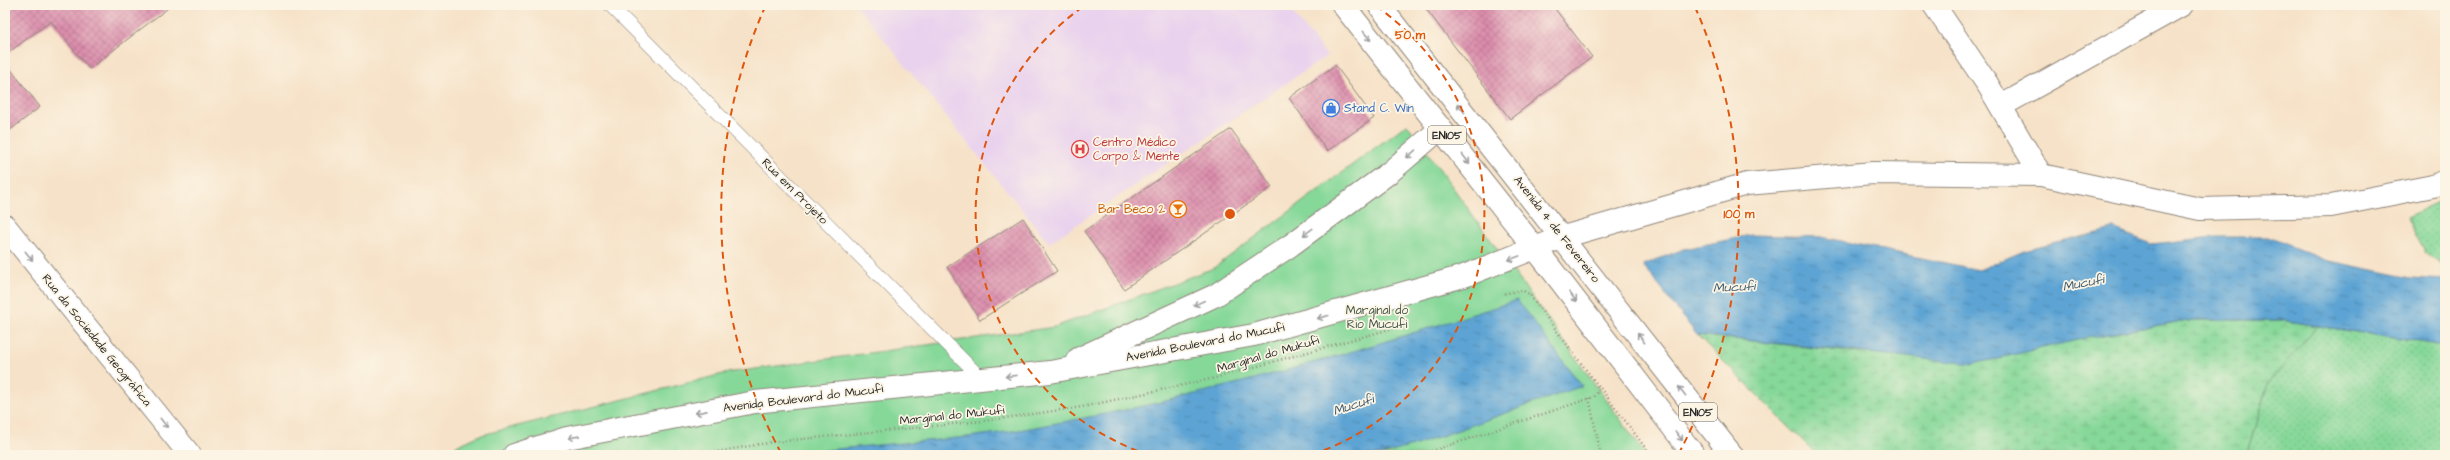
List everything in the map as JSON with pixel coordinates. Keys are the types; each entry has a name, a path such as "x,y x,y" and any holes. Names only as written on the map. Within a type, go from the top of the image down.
{"street":[{"name":"EN105","path":"1343,5 1543,258 1694,455"},
{"name":"Avenida 4 de Fevereiro","path":"1379,5 1569,245 1732,455"},
{"path":"1934,5 2001,106 2041,175"},
{"path":"2001,106 2182,5"},
{"name":"Avenida Boulevard do Mucufi","path":"1050,372 1216,295 1291,245 1390,172 1441,128"},
{"name":"Avenida Boulevard do Mucufi","path":"514,455 567,438 755,402 1050,372 1254,335 1464,276 1543,258 1569,245 1747,184 1873,173 2041,175 2200,209 2331,206 2433,186 2445,181"},
{"name":"Rua da Sociedade Geográfica","path":"5,226 190,455"}],"lane":[{"name":"Rua em Projeto","path":"610,5 980,378"}],"path":[{"path":"1500,295 1522,290 1529,294 1651,455"},
{"name":"Marginal do Mukufi","path":"698,455 773,442 983,421 1082,407 1215,378 1411,323"},
{"path":"1420,455 1594,397 1599,391 1596,383"},
{"path":"1589,398 1601,455"},
{"path":"1436,455 1440,449"},
{"path":"1440,449 1442,455"}],"shaded area":[{"name":"Centro Médico Corpo & Mente","path":"856,5 1286,5 1327,56 1049,243"}],"green space":[{"name":"Marginal do Rio Mucufi","path":"1407,124 1646,455 437,455 478,436 727,373 1055,327 1214,268"},
{"path":"2445,200 2445,265 2425,252 2406,217"},
{"path":"2187,320 2281,320 2318,326 2268,383 2248,449 2239,455 1817,455 1697,335 1859,353 2086,338"},
{"path":"2318,326 2445,346 2445,455 2271,455 2248,449 2268,383"}],"water":[{"name":"Mucufi","path":"2113,229 2152,244 2214,237 2268,237 2325,260 2411,278 2445,280 2445,346 2281,320 2187,320 2086,338 1973,364 1697,335 1643,265 1684,249 1751,235 1822,237 1979,270 2024,251"},
{"name":"Mucufi","path":"1517,300 1582,386 1416,445 1381,455 791,455 997,433 1139,407 1302,366"}],"building":[{"path":"5,5 172,5 89,69 51,21 5,55"},
{"path":"1423,5 1552,5 1592,57 1510,119"},
{"path":"5,62 40,107 5,134"},
{"name":"Stand C. Win","path":"1335,65 1374,118 1327,151 1289,98"},
{"name":"Bar Beco 2","path":"1231,129 1272,187 1124,289 1084,231"},
{"path":"1023,218 1057,271 980,320 947,267"}],"place":[{"name":"Stand C. Win","path":"1331,108"},
{"name":"Centro Médico Corpo & Mente","path":"1080,149"},
{"name":"Bar Beco 2","path":"1178,209"}]}
